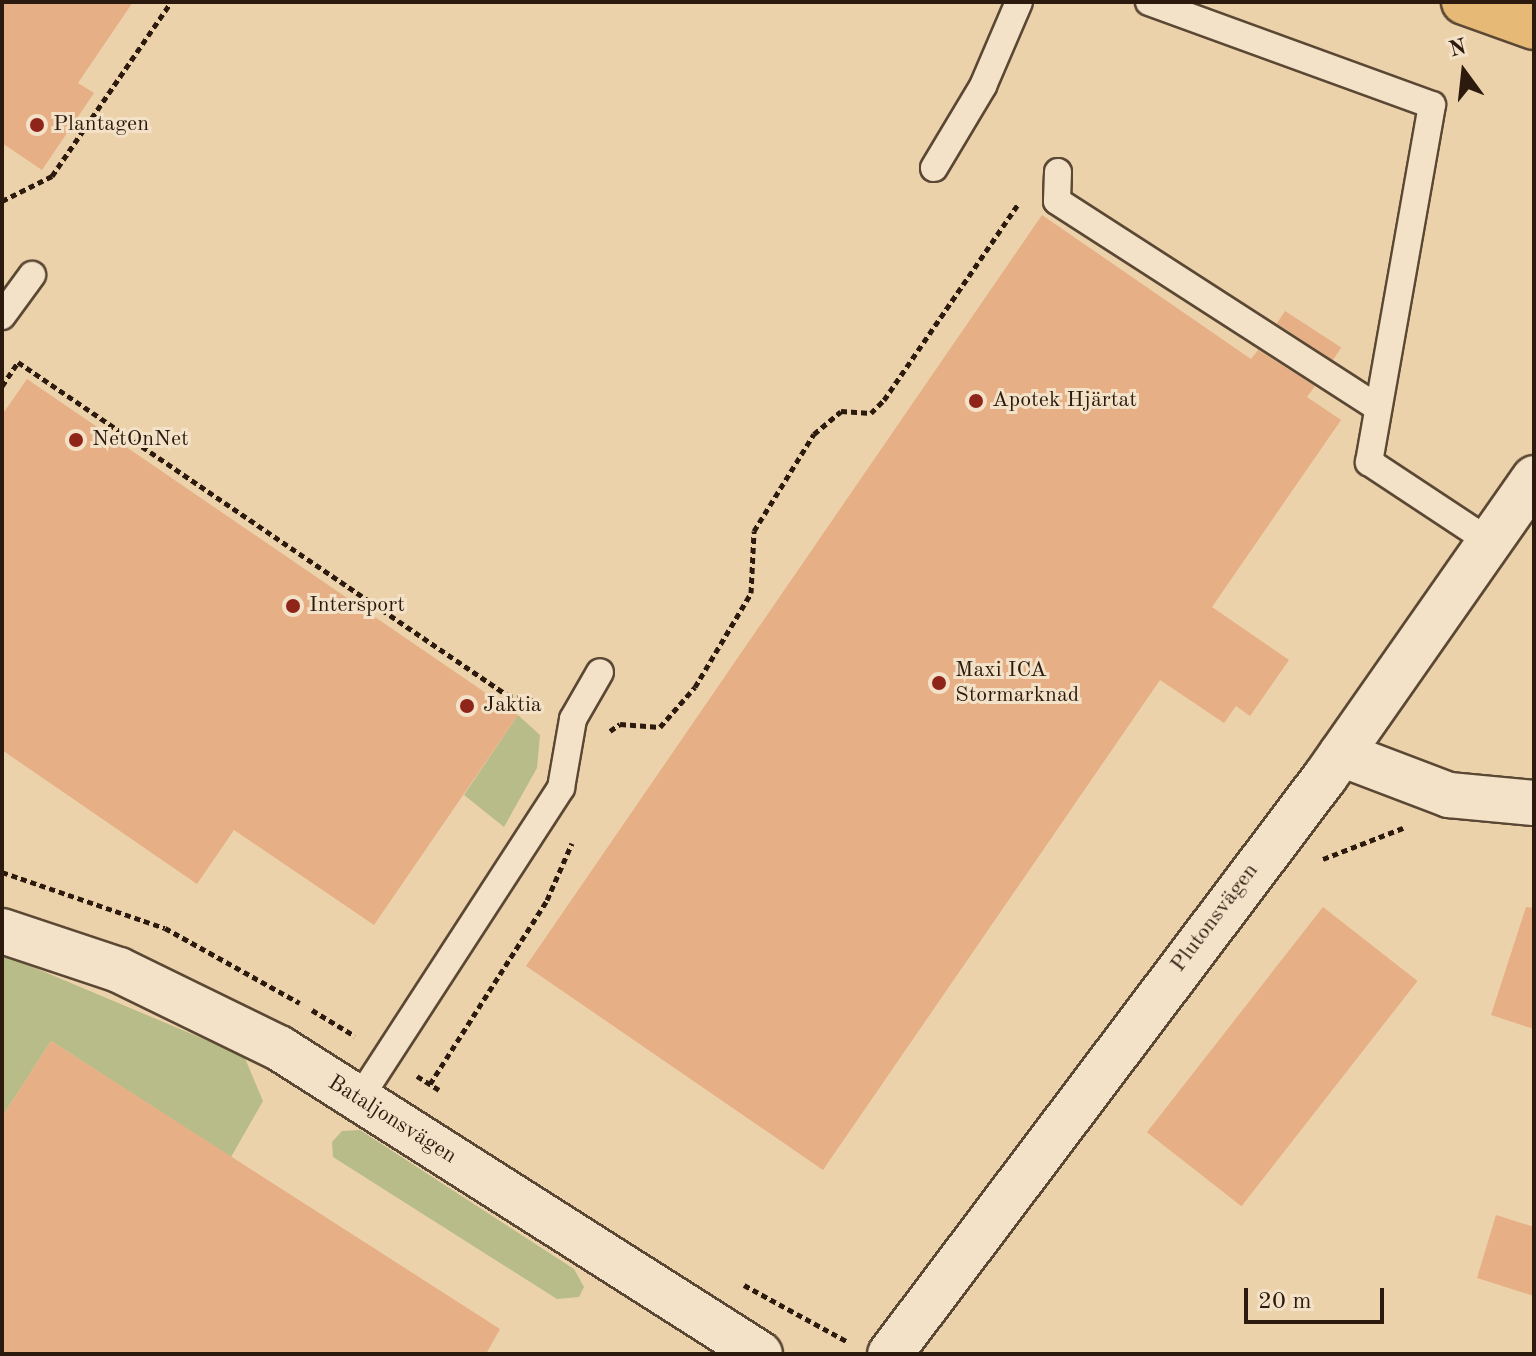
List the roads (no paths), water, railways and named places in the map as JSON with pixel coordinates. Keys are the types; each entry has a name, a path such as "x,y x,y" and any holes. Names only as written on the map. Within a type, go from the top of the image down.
{"highway":[{"path":"1464,2 1534,27"}],"street":[{"name":"Plutonsvägen","path":"890,1354 1341,754 1534,478"},
{"path":"1341,754 1449,795 1534,803"},
{"name":"Bataljonsvägen","path":"2,931 119,970 279,1048 760,1354"}],"lane":[{"path":"934,168 983,86 1019,2"},
{"path":"1149,2 1432,105 1369,462 1490,542"},
{"path":"1058,172 1057,201 1378,408"},
{"path":"2,316 32,275"},
{"path":"359,1099 561,788 573,719 600,672"}],"place":[{"name":"Plantagen","path":"37,125"},
{"name":"Apotek Hjärtat","path":"976,401"},
{"name":"NetOnNet","path":"76,440"},
{"name":"Intersport","path":"293,606"},
{"name":"Maxi ICA Stormarknad","path":"939,683"},
{"name":"Jaktia","path":"467,706"}]}
